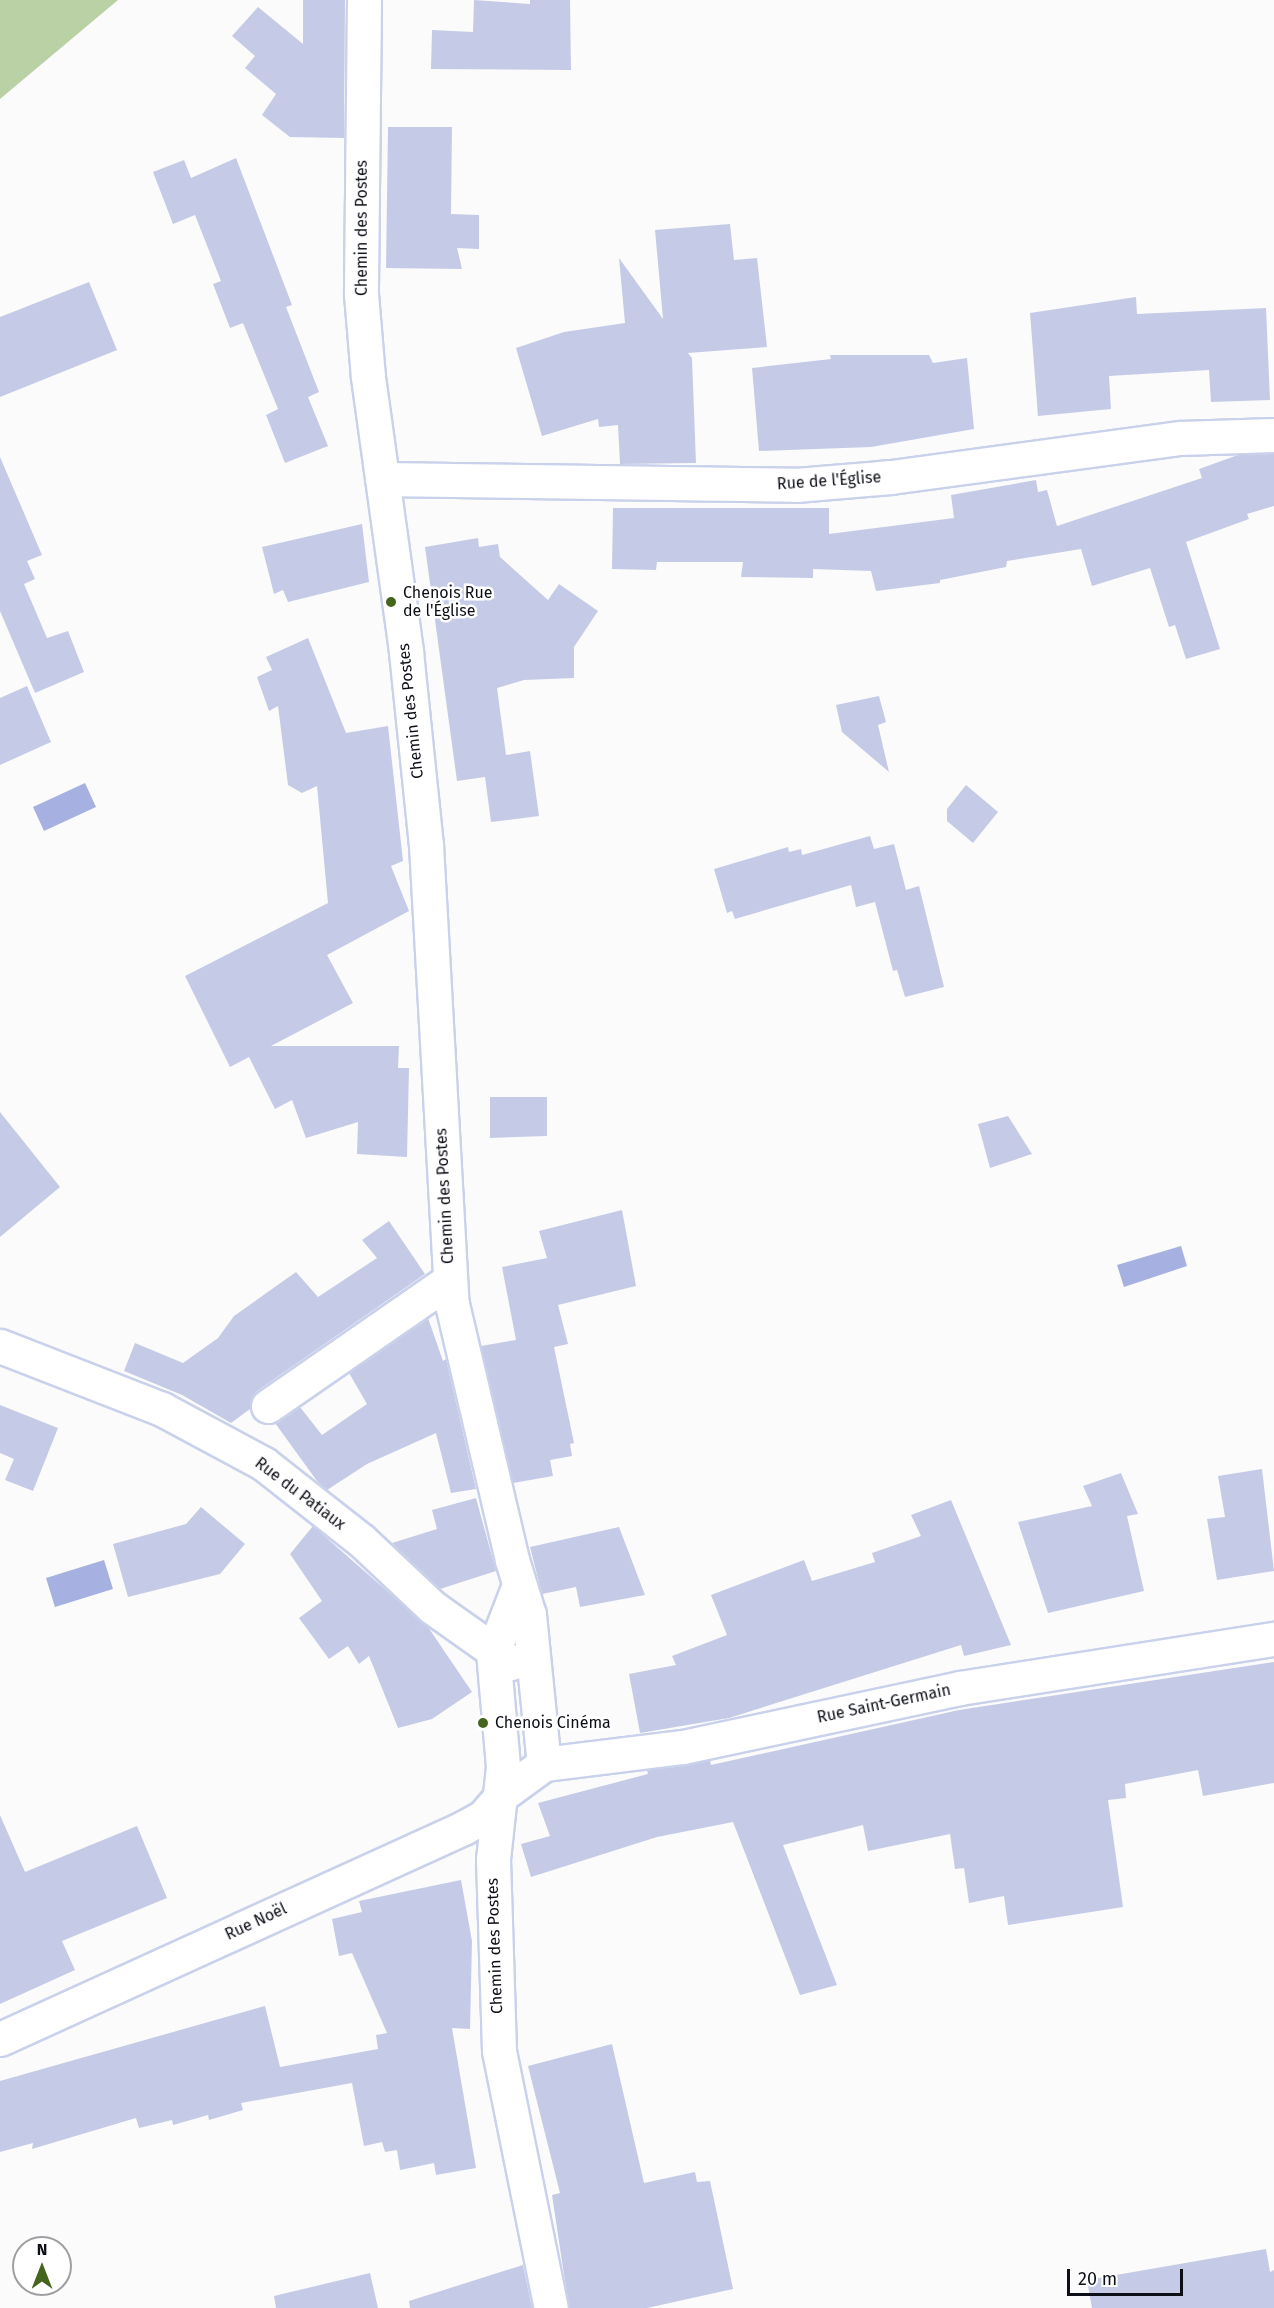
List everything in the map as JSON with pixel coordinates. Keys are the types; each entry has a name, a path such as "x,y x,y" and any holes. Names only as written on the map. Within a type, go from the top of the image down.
{"street":[{"name":"Chemin des Postes","path":"364,0 362,294 426,844 452,1304 519,1585 529,1615 544,1764"},
{"name":"Rue de l'Église","path":"382,479 796,485 891,477 1180,438 1274,435"},
{"name":"Chemin des Postes","path":"268,1406 450,1280"},
{"name":"Rue du Patiaux","path":"0,1346 162,1409 264,1464 362,1540 432,1607 536,1680"},
{"name":"Chemin des Postes","path":"519,1585 493,1652 501,1719 503,1794 493,1859 499,2051 551,2308"},
{"name":"Rue Saint-Germain","path":"503,1794 544,1764 683,1747 960,1688 1274,1639"},
{"name":"Rue Noël","path":"0,2039 464,1828 483,1817 503,1794"}],"green space":[{"path":"0,0 118,0 0,99"}],"water":[{"path":"85,783 96,807 44,831 33,807"},
{"path":"1181,1246 1187,1266 1124,1287 1117,1265"},
{"path":"104,1560 113,1589 55,1607 46,1578"}],"building":[{"path":"303,0 345,0 344,138 290,137 262,115 276,94 245,68 255,56 232,36 258,7 303,44"},
{"path":"474,0 530,4 530,0 570,0 571,70 431,69 432,30 473,32"},
{"path":"388,127 452,127 451,214 479,215 479,249 457,248 462,269 386,268"},
{"path":"236,158 292,305 286,307 319,392 308,397 328,446 285,463 266,415 278,409 243,323 230,328 213,284 221,281 195,215 173,224 153,172 184,160 191,178"},
{"path":"730,224 734,260 757,258 767,347 688,353 692,358 696,463 620,464 618,425 599,427 598,419 542,436 516,348 564,332 625,323 619,258 663,319 655,230"},
{"path":"89,282 117,350 0,397 0,317"},
{"path":"1136,297 1137,314 1266,308 1270,400 1211,402 1209,370 1109,376 1111,409 1038,416 1030,313"},
{"path":"830,355 929,355 933,363 967,358 974,429 871,447 759,451 752,368 831,359"},
{"path":"1274,454 1274,506 1247,514 1249,519 1186,542 1220,649 1186,659 1175,625 1169,627 1150,568 1092,586 1081,549 1007,561 1006,567 940,580 940,583 876,591 871,571 813,569 813,578 741,577 743,562 657,562 656,570 612,569 613,508 829,508 829,534 954,518 951,495 1036,480 1038,492 1047,490 1057,526 1202,478 1199,469 1238,455"},
{"path":"0,457 42,555 27,561 35,579 24,584 47,638 68,631 84,672 35,693 0,611"},
{"path":"362,524 369,582 288,602 283,590 274,594 262,547"},
{"path":"478,538 479,547 498,544 500,557 548,600 559,584 598,611 574,647 574,678 524,680 497,688 506,755 530,751 539,816 491,822 485,777 457,781 425,547"},
{"path":"308,638 346,733 388,726 403,861 391,866 409,911 327,955 353,1003 271,1046 399,1046 398,1068 409,1068 407,1157 357,1154 358,1122 306,1138 292,1100 275,1109 249,1057 230,1067 185,976 328,903 317,786 302,793 288,785 278,706 269,711 257,677 272,670 266,657"},
{"path":"27,686 51,742 0,765 0,698"},
{"path":"879,696 886,722 878,725 889,772 842,732 836,705"},
{"path":"966,785 998,812 973,843 947,821 947,809"},
{"path":"870,836 874,849 894,844 906,890 919,886 944,987 905,997 897,970 893,971 875,902 856,907 851,885 735,919 732,911 727,913 714,869 788,847 789,852 801,849 802,855"},
{"path":"490,1097 547,1097 547,1136 490,1138"},
{"path":"0,1112 60,1187 0,1237"},
{"path":"1008,1116 1032,1154 990,1168 978,1124"},
{"path":"622,1210 636,1286 558,1305 568,1344 554,1347 574,1443 570,1444 572,1456 550,1460 553,1476 513,1483 481,1346 516,1340 502,1267 547,1258 539,1231"},
{"path":"389,1221 425,1274 257,1391 251,1399 250,1409 231,1423 182,1395 124,1371 135,1343 183,1363 218,1338 234,1316 296,1272 318,1297 377,1258 362,1240"},
{"path":"428,1318 443,1361 446,1359 476,1489 451,1493 436,1433 367,1464 327,1490 317,1481 275,1423 300,1407 322,1435 367,1404 349,1373"},
{"path":"0,1405 58,1428 33,1491 5,1480 14,1459 0,1453"},
{"path":"1262,1469 1274,1571 1217,1580 1207,1519 1225,1517 1218,1476"},
{"path":"1121,1473 1138,1514 1127,1516 1144,1591 1048,1613 1018,1522 1092,1506 1083,1486"},
{"path":"476,1498 496,1571 440,1589 392,1543 437,1529 432,1510"},
{"path":"951,1500 1011,1645 964,1656 961,1645 729,1718 640,1733 629,1674 676,1665 672,1656 727,1635 711,1595 804,1560 812,1581 875,1562 872,1553 921,1536 911,1515"},
{"path":"201,1507 245,1544 220,1574 128,1597 113,1544 186,1524"},
{"path":"313,1526 428,1627 472,1692 432,1719 398,1728 369,1656 359,1664 348,1646 329,1659 299,1618 322,1601 290,1554"},
{"path":"619,1527 645,1595 580,1607 576,1587 542,1594 530,1547"},
{"path":"1274,1662 1274,1783 1203,1796 1198,1770 1125,1784 1126,1798 1108,1800 1123,1907 1008,1925 1004,1896 969,1903 964,1868 955,1869 950,1834 868,1851 863,1825 783,1845 837,1985 800,1995 733,1822 657,1837 531,1877 521,1844 550,1836 538,1803 648,1774 647,1770 710,1760 711,1765 959,1710"},
{"path":"0,1815 25,1872 137,1826 167,1898 62,1941 75,1970 0,2004"},
{"path":"461,1880 472,1941 470,2029 452,2028 476,2168 436,2175 434,2163 400,2170 397,2150 385,2152 382,2142 364,2146 352,2083 241,2103 243,2110 209,2120 208,2115 173,2125 172,2120 139,2128 136,2118 32,2149 33,2143 0,2152 0,2081 265,2006 280,2067 378,2049 376,2035 387,2033 352,1953 339,1956 332,1919 362,1912 359,1901"},
{"path":"612,2044 644,2183 695,2172 697,2182 710,2181 733,2289 647,2308 569,2308 552,2195 560,2193 528,2066"},
{"path":"1266,2249 1270,2272 1274,2270 1274,2308 1092,2308 1087,2280"},
{"path":"523,2265 532,2308 410,2308 409,2301"},
{"path":"370,2273 378,2308 276,2308 274,2296"}],"place":[{"name":"Chenois Rue de l'Église","path":"391,602"},
{"name":"Chenois Cinéma","path":"483,1723"}]}
